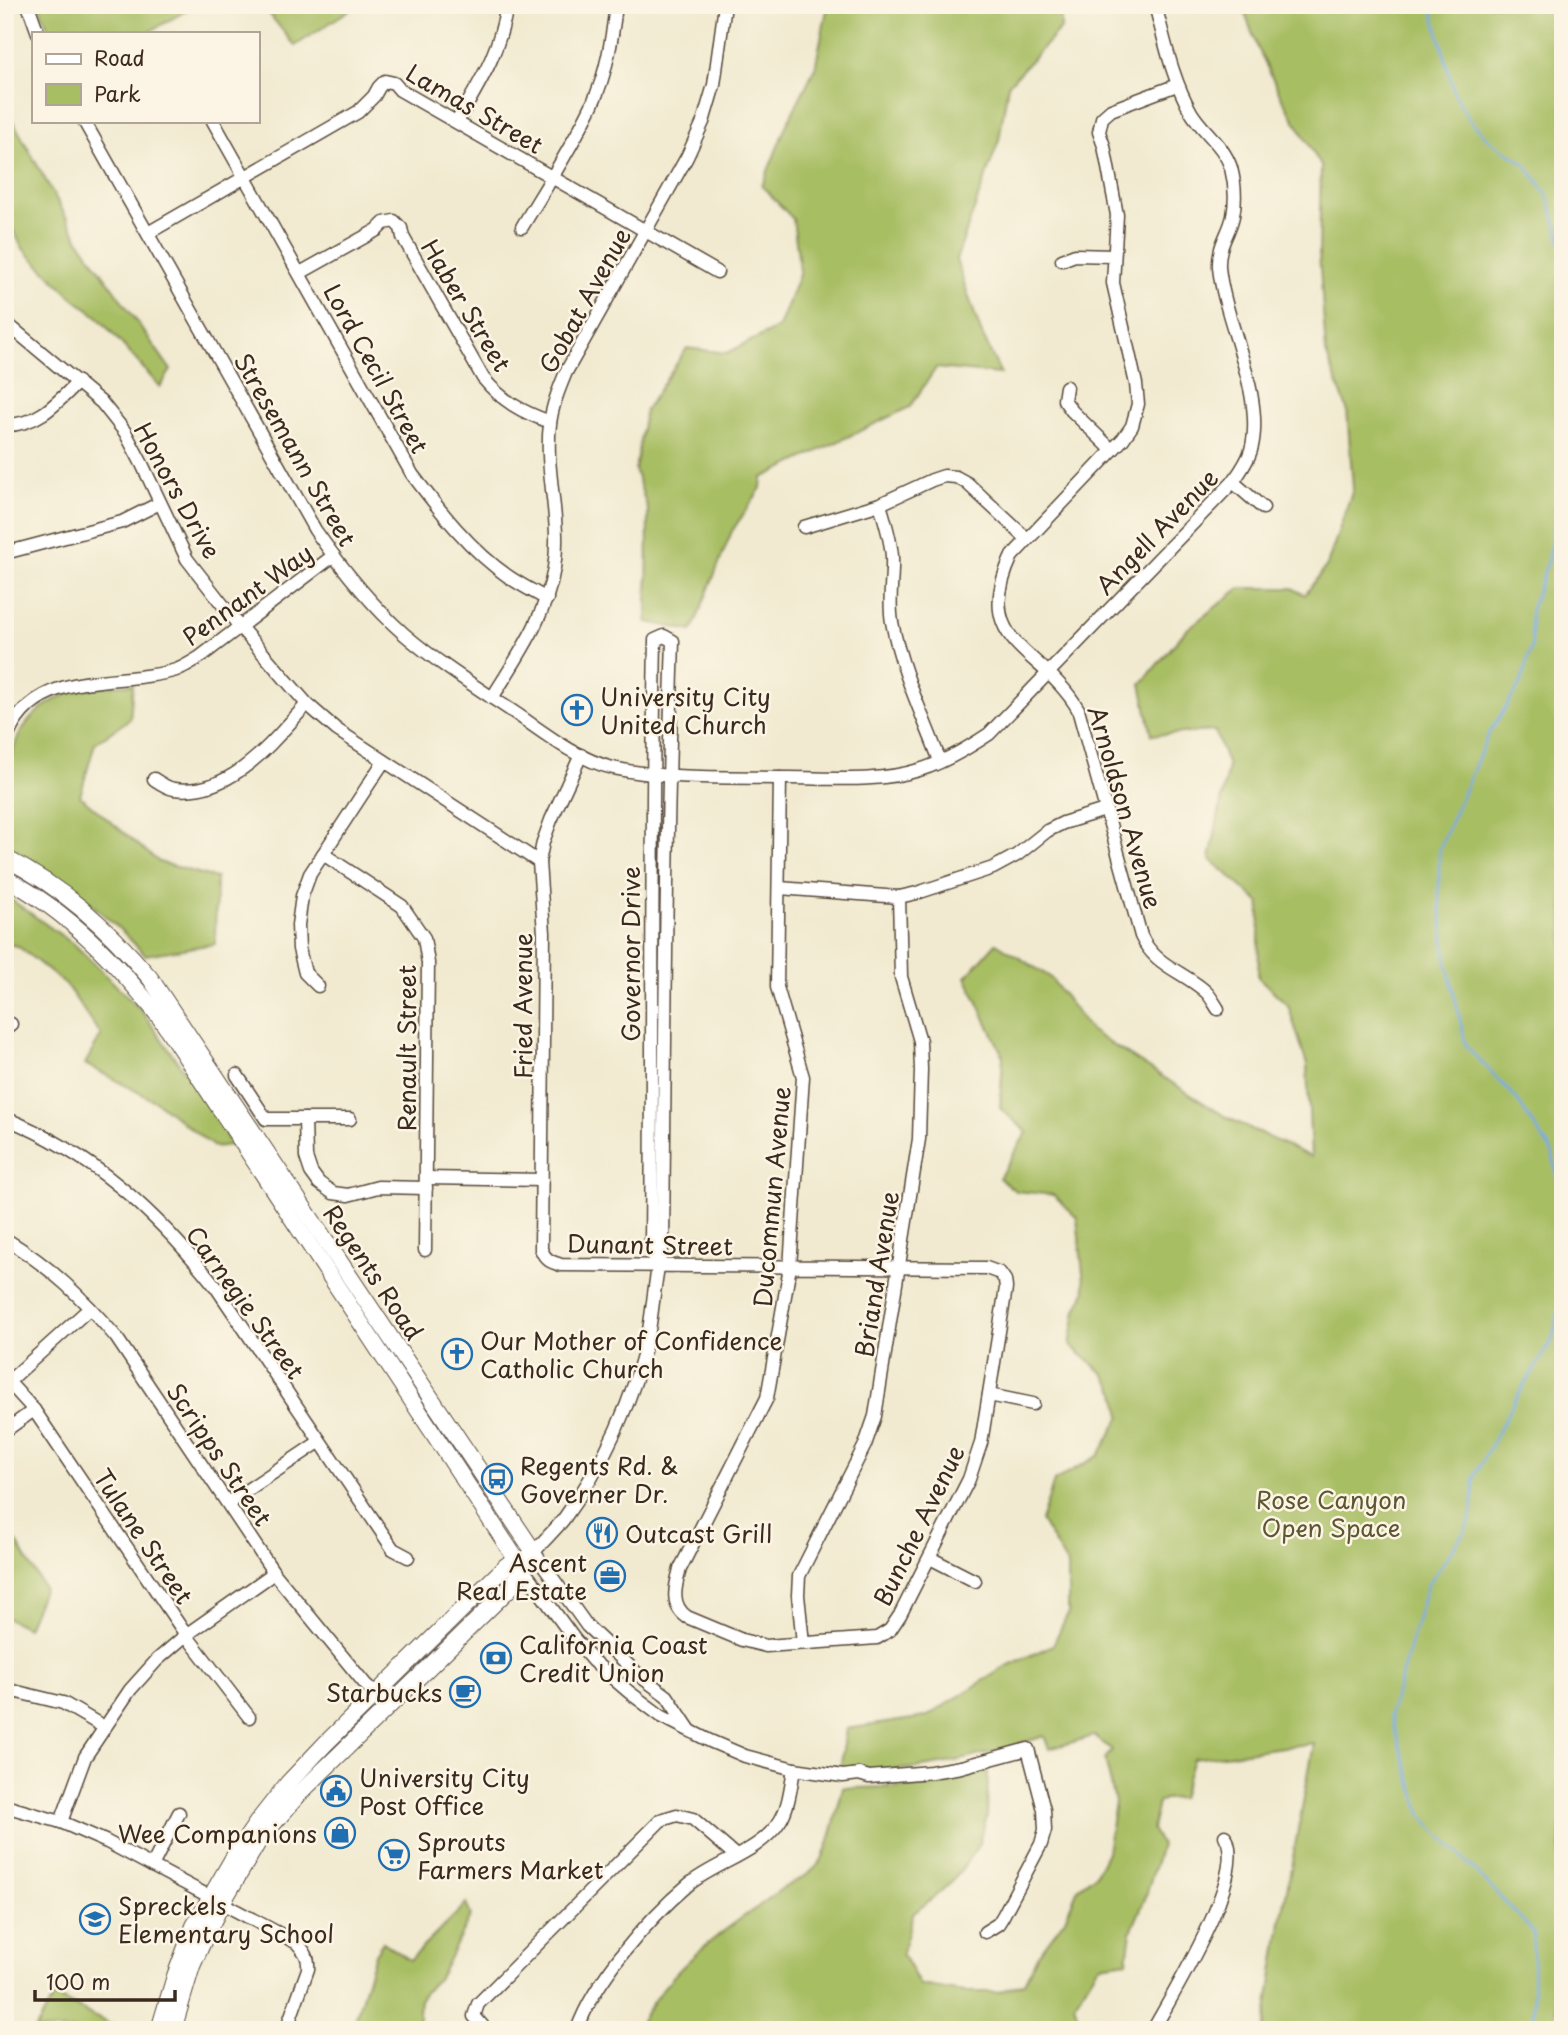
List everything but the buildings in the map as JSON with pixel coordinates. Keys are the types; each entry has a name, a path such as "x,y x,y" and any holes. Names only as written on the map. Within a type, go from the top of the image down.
{"main road":[{"name":"Regents Road","path":"5,858 45,881 86,911 115,938 149,978 534,1552"},
{"name":"Regents Road","path":"5,878 43,902 91,941 161,1018 520,1565"},
{"name":"Governor Drive","path":"159,2030 194,1926 277,1819 507,1565 520,1565 534,1552"},
{"name":"Governor Drive","path":"173,2030 216,1899"}],"street":[{"path":"28,5 38,32"},
{"path":"457,121 491,63 500,39 506,5"},
{"path":"522,227 592,104 612,39 616,5"},
{"name":"Gobat Avenue","path":"492,698 533,633 547,599 554,567 557,534 549,442 556,397 566,372 687,157 703,122 714,85 725,5"},
{"name":"Angell Avenue","path":"1047,673 1233,482 1251,451 1255,428 1253,404 1219,265 1220,245 1232,217 1235,190 1230,166 1220,147 1198,124 1177,85 1155,5"},
{"name":"Lamas Street","path":"148,233 358,112 385,81 394,83 400,90 718,272"},
{"name":"Arnoldson Avenue","path":"1177,85 1111,110 1102,118 1099,132 1116,215 1113,283 1136,384 1138,404 1132,426 1123,439 1012,556 1003,573 999,606 1010,637 1071,698 1078,709 1141,936 1147,949 1207,992 1218,1009"},
{"name":"Stresemann Street","path":"85,122 315,530 333,556 366,596 403,633 446,667 559,743 610,768 653,774 864,779 892,776 920,770 965,751 989,734 1047,673"},
{"name":"Lord Cecil Street","path":"214,122 412,474 444,517 474,547 508,576 547,599"},
{"name":"Haber Street","path":"300,273 377,230 384,223 394,221 401,228 403,237 483,378 496,394 527,414 550,422"},
{"path":"1062,260 1075,255 1114,256"},
{"name":"Honors Drive","path":"5,322 102,403 125,432 187,559 240,627 307,704 337,730 539,862"},
{"path":"5,425 19,425 42,415 78,382"},
{"path":"1066,387 1064,400 1072,411 1112,450"},
{"path":"804,527 880,504 944,476 956,477 967,483 1027,538"},
{"path":"1233,482 1264,508"},
{"path":"5,554 122,522 160,503"},
{"path":"880,504 890,539 892,560 889,602 892,623 900,656 940,761"},
{"name":"Pennant Way","path":"5,743 11,727 21,713 37,699 68,685 176,670 200,657 333,556"},
{"name":"Governor Drive","path":"534,1552 561,1522 595,1471 624,1411 649,1328 657,1266 663,1245 668,775 673,641 664,636 655,640 653,774 651,1245 657,1266"},
{"path":"154,779 171,789 193,789 237,773 259,755 307,704"},
{"name":"Fried Avenue","path":"550,1262 541,1249 544,933 539,862 551,820 581,755"},
{"path":"318,986 305,973 299,949 298,925 302,896 310,874 384,761"},
{"name":"Ducommun Avenue","path":"780,778 777,987 803,1077 790,1267 767,1398 680,1569 675,1602 680,1612 687,1617 742,1640 766,1646 803,1643"},
{"path":"779,888 899,897 917,893 993,868 1017,855 1046,831 1105,810"},
{"name":"Renault Street","path":"323,854 402,906 424,938 428,963 425,1250"},
{"name":"Briand Avenue","path":"803,1643 798,1595 799,1576 865,1445 875,1416 919,1139 920,1041 901,976 899,897"},
{"path":"237,1075 266,1119 350,1119"},
{"name":"Carnegie Street","path":"5,1118 78,1155 122,1186 163,1224 216,1287 393,1549 408,1557"},
{"path":"305,1119 306,1157 311,1172 319,1183 334,1193 348,1195 378,1187 426,1183 542,1180"},
{"name":"Scripps Street","path":"5,1239 58,1276 116,1337 274,1573 366,1685 383,1700"},
{"name":"Dunant Street","path":"550,1262 561,1265 986,1268 1000,1273"},
{"name":"Bunche Avenue","path":"803,1643 877,1637 890,1630 900,1615 969,1479 981,1443 1006,1288 1000,1273"},
{"path":"7,1380 90,1308"},
{"name":"Tulane Street","path":"7,1380 34,1410 186,1635 250,1717"},
{"path":"989,1395 1033,1404"},
{"path":"5,1431 34,1410"},
{"path":"228,1503 320,1442"},
{"name":"Regents Road","path":"534,1552 587,1626 640,1676 667,1696 689,1729"},
{"path":"930,1558 975,1581"},
{"name":"Regents Road","path":"520,1565 556,1618 593,1661 629,1692 660,1716 745,1756 794,1769 869,1777 961,1767 1028,1749 1045,1816 1044,1837 1003,1916 998,1924 985,1932"},
{"path":"61,1822 85,1758 130,1690 157,1660 186,1635 274,1573"},
{"path":"5,1689 63,1703 104,1727"},
{"path":"577,2030 601,1984 624,1952 654,1918 689,1884 769,1834 781,1819 794,1769"},
{"path":"5,1807 61,1822 107,1842 297,1943 309,1961 308,1969 286,2030"},
{"path":"152,1866 178,1813"},
{"path":"486,2030 474,2016 478,2004 661,1820 677,1815 693,1819 736,1856"},
{"path":"1153,2030 1209,1926 1223,1894 1230,1843 1225,1836"}],"green space":[{"path":"39,5 196,5 149,32 50,32"},
{"path":"262,5 357,5 295,46"},
{"path":"826,5 1061,5 1061,28 1008,85 999,140 956,260 981,332 1001,374 936,368 910,407 762,478 761,488 732,531 692,631 647,622 648,510 635,470 645,411 687,348 727,353 779,327 800,272 793,219 762,186 786,126 815,68"},
{"name":"Rose Canyon Open Space","path":"1242,5 1549,5 1563,46 1563,1744 1556,2030 1264,2030 1314,1743 1193,1759 1181,1798 1164,1799 1158,1803 1152,1829 1161,1845 1145,1899 1131,1932 1127,1961 1099,1965 1074,2005 1082,2023 1078,2030 933,2030 868,2026 859,2030 636,2030 660,1992 689,1960 780,1890 809,1874 818,1865 828,1843 843,1787 934,1786 988,1771 987,1816 978,1846 953,1881 913,1914 902,1954 920,1985 964,1992 998,1992 1024,1983 1037,1956 1065,1919 1078,1888 1096,1874 1107,1852 1115,1802 1105,1759 1112,1750 1094,1736 1049,1749 1044,1736 993,1752 918,1768 840,1770 846,1729 926,1717 1007,1666 1053,1645 1068,1613 1068,1566 1041,1521 1054,1481 1099,1455 1121,1416 1116,1393 1104,1374 1070,1345 1076,1310 1085,1292 1077,1218 1054,1195 1016,1191 999,1178 1027,1132 1000,1108 1003,1056 966,977 996,943 1050,977 1091,1031 1226,1117 1311,1157 1307,1065 1288,1005 1258,977 1260,903 1210,859 1228,766 1215,731 1152,735 1141,684 1186,630 1240,588 1292,588 1305,595 1327,565 1353,489 1347,409 1326,353 1319,253 1321,166 1282,98 1257,46"},
{"path":"5,107 79,240 171,370 160,387 98,317 73,298 24,250 5,216"},
{"path":"133,684 130,719 95,743 80,796 159,862 216,878 215,944 145,955 72,887 5,843 6,794 13,749 22,730 35,713 54,700 80,690"},
{"path":"5,895 76,946 141,1010 209,1106 231,1145 214,1147 157,1102 85,1064 101,1035 66,985 18,946 5,944"},
{"path":"5,1522 44,1588 27,1628 5,1617"},
{"path":"466,1904 471,1915 442,1973 420,1998 418,2030 352,2030 375,1954 383,1942 410,1960"},
{"path":"54,1996 121,2030 35,2030"}],"waterway":[{"path":"1431,5 1454,92 1468,118 1489,140 1526,165 1547,194 1563,252"},
{"path":"1563,450 1558,502 1547,563 1530,613 1532,644 1521,683 1488,735 1439,850 1439,894 1446,959 1466,1046 1515,1097 1552,1152 1563,1211"},
{"path":"1534,2030 1533,1931 1422,1816 1390,1715 1427,1586 1465,1531 1472,1514 1474,1477 1513,1403 1552,1341 1563,1288"}],"place":[{"name":"University City United Church","path":"577,710"},
{"name":"Our Mother of Confidence Catholic Church","path":"457,1354"},
{"name":"Regents Rd. & Governer Dr.","path":"497,1479"},
{"name":"Outcast Grill","path":"602,1533"},
{"name":"Ascent Real Estate","path":"610,1576"},
{"name":"California Coast Credit Union","path":"496,1658"},
{"name":"Starbucks","path":"465,1692"},
{"name":"University City Post Office","path":"336,1791"},
{"name":"Wee Companions","path":"340,1833"},
{"name":"Sprouts Farmers Market","path":"394,1855"},
{"name":"Spreckels Elementary School","path":"95,1919"}]}
